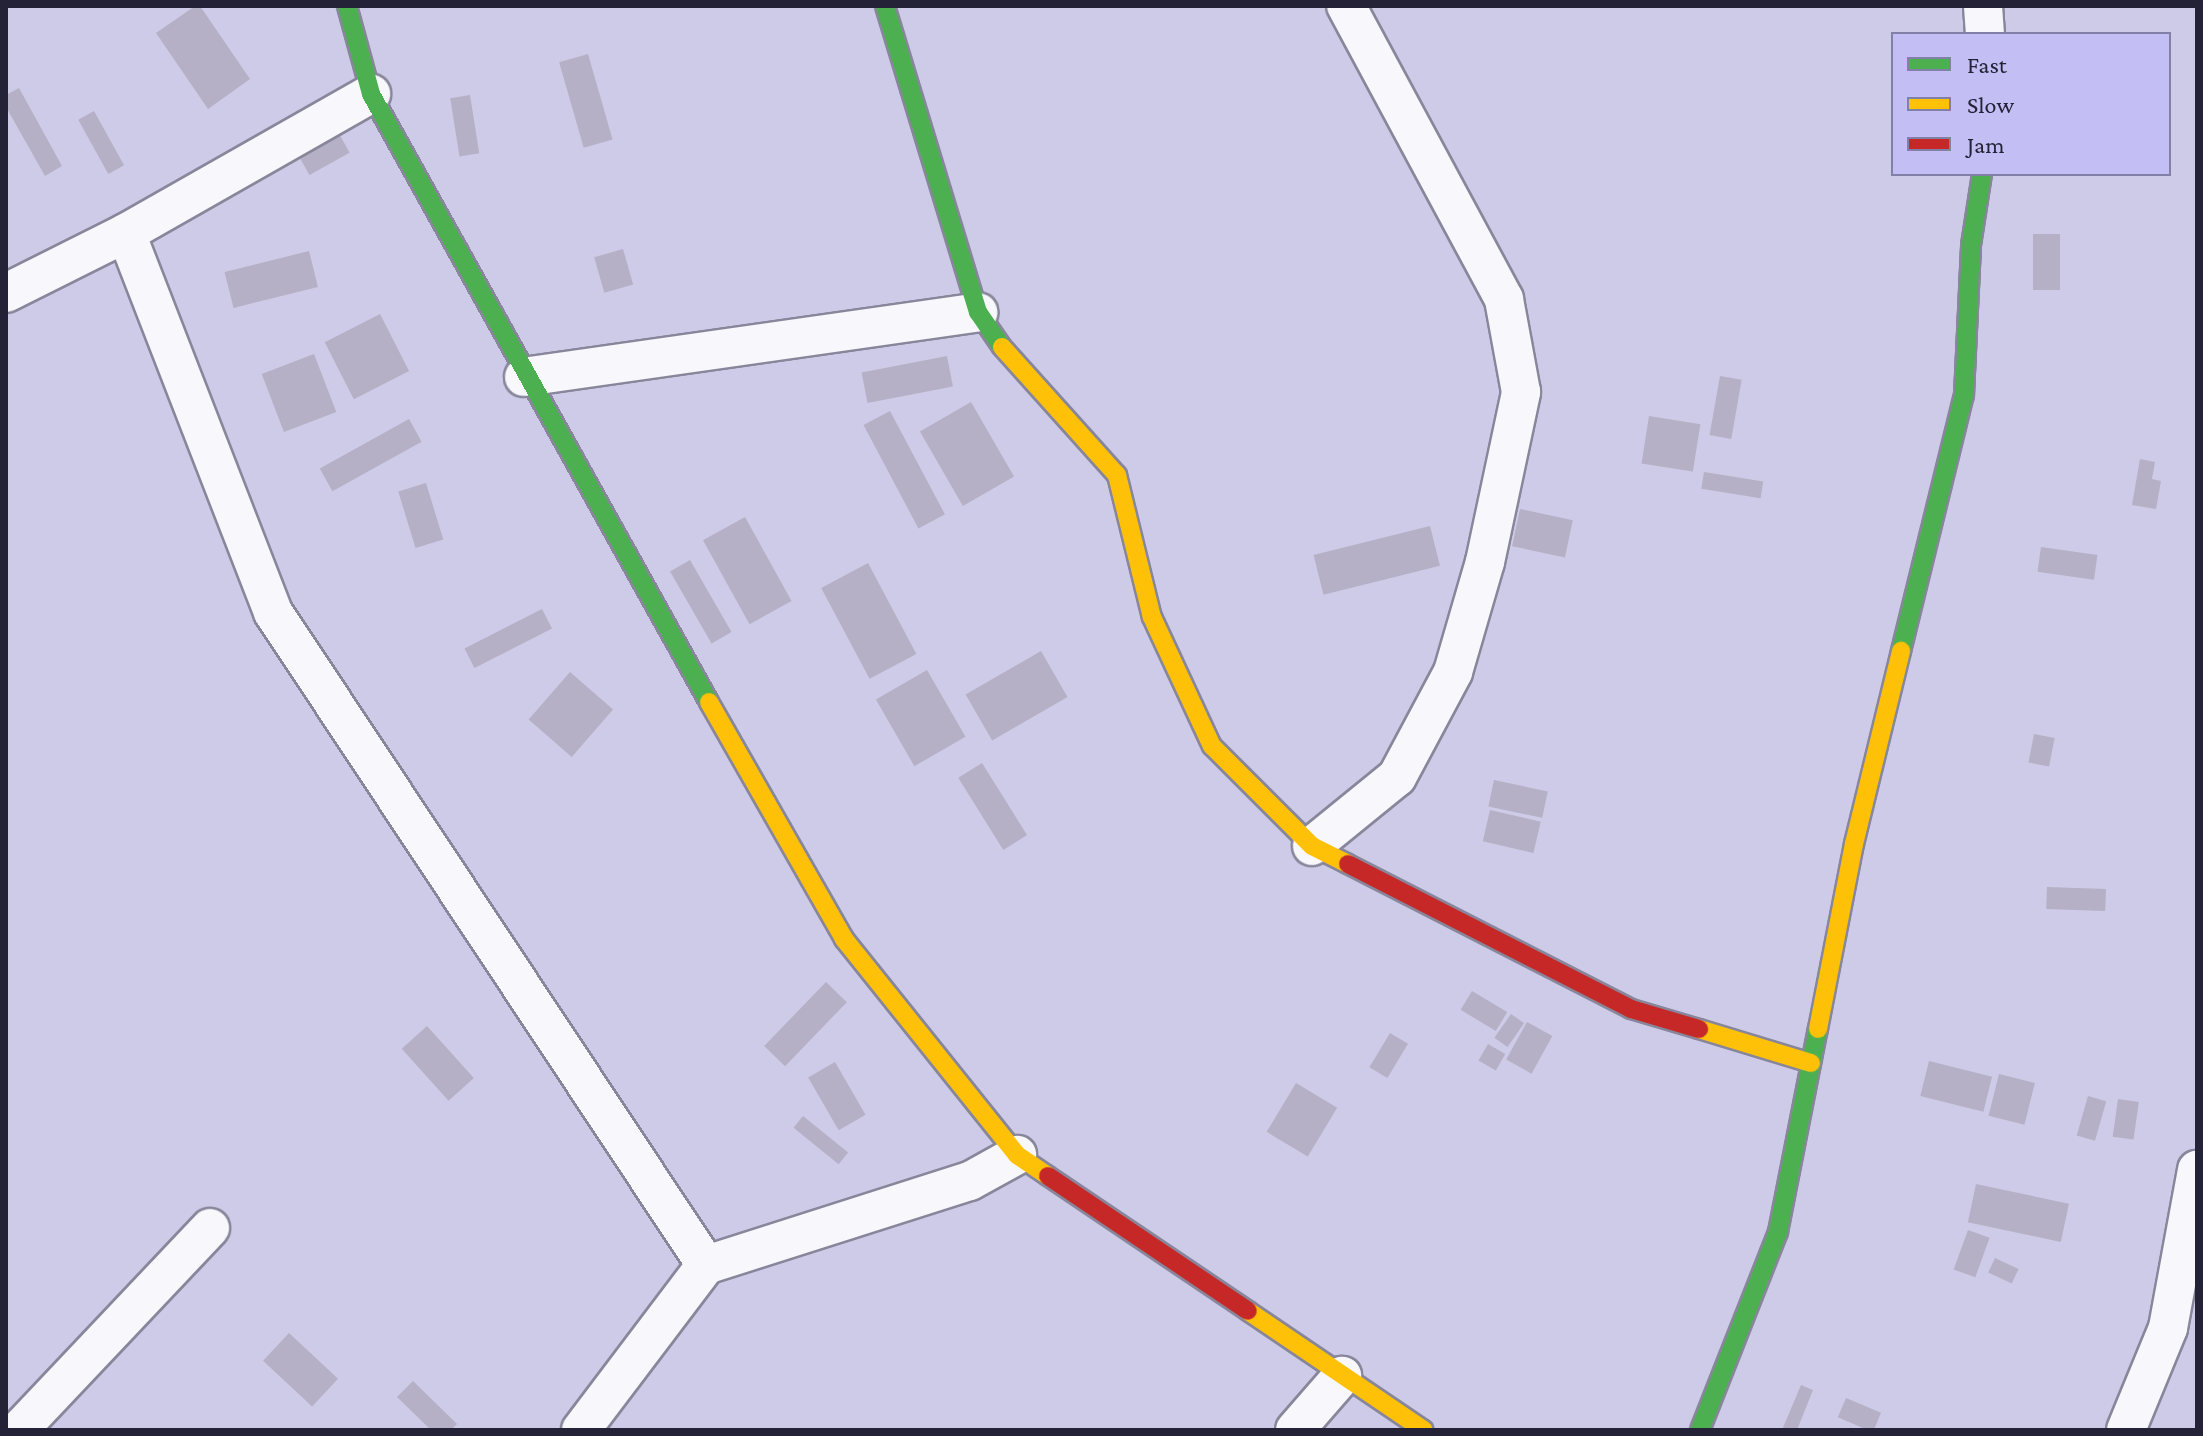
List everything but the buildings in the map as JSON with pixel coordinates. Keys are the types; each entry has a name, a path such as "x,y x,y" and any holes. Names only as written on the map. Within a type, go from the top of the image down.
{"street":[{"path":"347,6 371,94 524,377 844,939 1017,1155 1424,1430"},
{"path":"885,6 978,312 1016,367 1117,475 1152,617 1212,746 1312,846 1631,1009 1811,1063"},
{"path":"1312,846 1397,777 1453,672 1485,562 1521,392 1504,299 1346,6"},
{"path":"1983,6 1985,32"},
{"path":"6,293 126,233 371,94"},
{"path":"1700,1430 1778,1232 1854,844 1964,395 1971,245 1982,176"},
{"path":"126,233 273,612 706,1265"},
{"path":"524,377 978,312"},
{"path":"581,1430 706,1265 970,1181 1017,1155"},
{"path":"2126,1430 2168,1328 2197,1170"},
{"path":"19,1430 210,1228"},
{"path":"1295,1430 1342,1376"}],"traffic: fast":[{"path":"347,6 371,94 709,702"},
{"path":"885,6 978,312 1002,347"},
{"path":"1901,651 1964,395 1971,245 1982,176"},
{"path":"1700,1430 1778,1232 1818,1029"}],"traffic: slow":[{"path":"1002,347 1117,475 1152,617 1212,746 1312,846 1348,864"},
{"path":"1818,1029 1854,844 1901,651"},
{"path":"709,702 844,939 1017,1155 1048,1176"},
{"path":"1699,1029 1811,1063"},
{"path":"1248,1311 1424,1430"}],"traffic: jam":[{"path":"1348,864 1631,1009 1699,1029"},
{"path":"1048,1176 1248,1311"}]}
